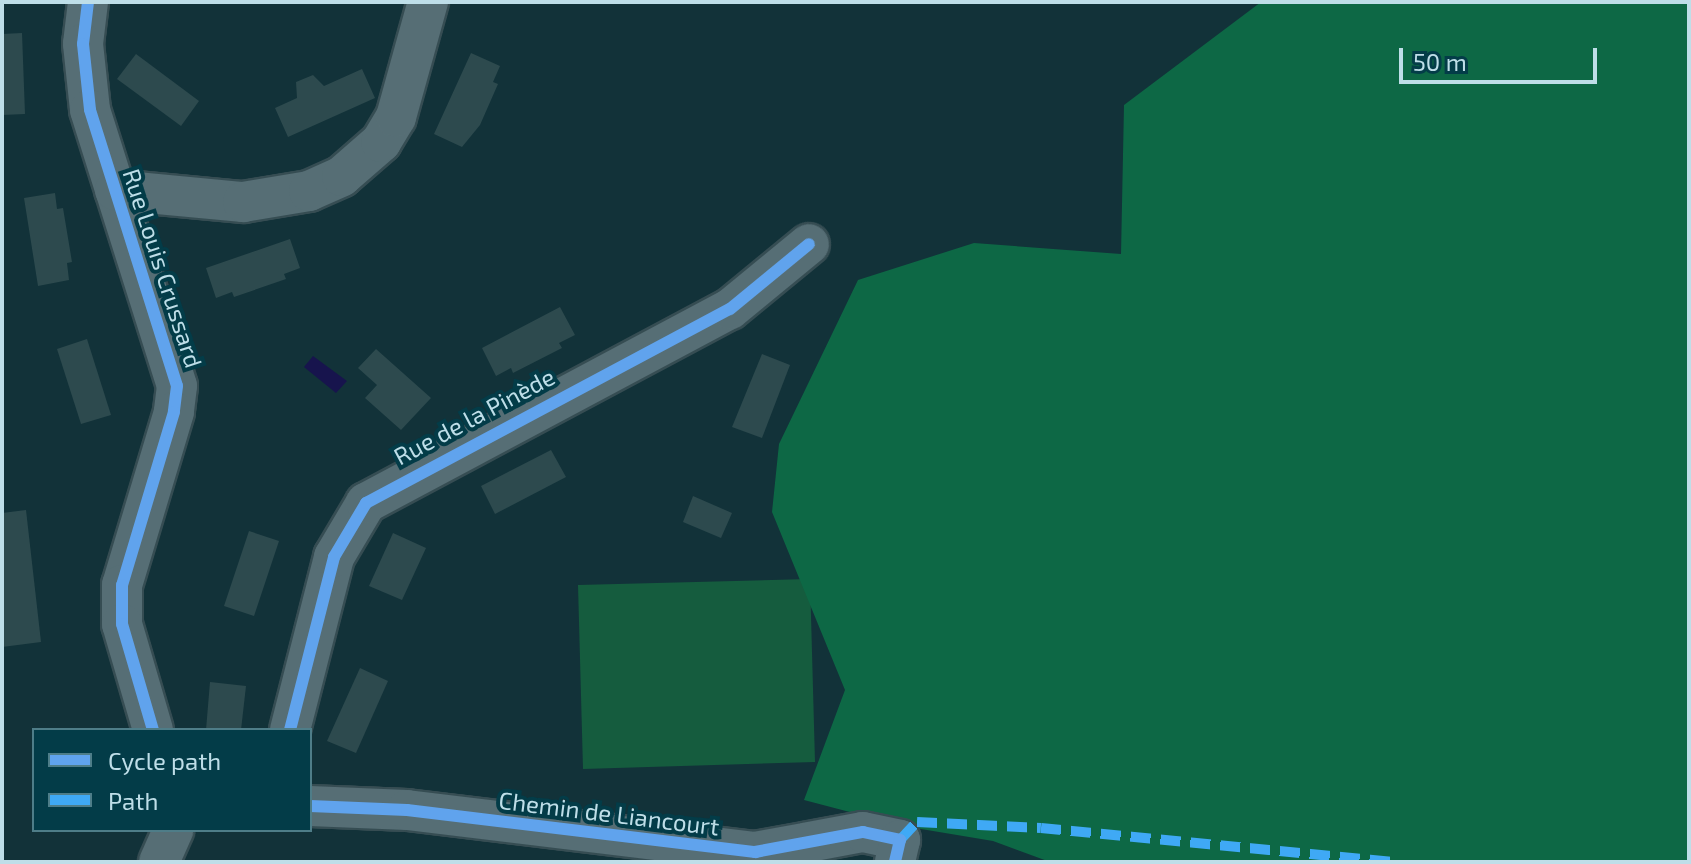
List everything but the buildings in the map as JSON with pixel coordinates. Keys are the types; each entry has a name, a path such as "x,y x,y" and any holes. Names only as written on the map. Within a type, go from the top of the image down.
{"street":[{"name":"Rue Louis Crussard","path":"88,2 83,44 86,87 177,386 121,596 122,624 152,728"},
{"path":"115,190 243,202 309,191 342,176 381,142 396,117 428,2"},
{"name":"Rue de la Pinède","path":"291,728 334,557 366,503 730,309 809,244"},
{"name":"Chemin de Liancourt","path":"312,806 385,808 755,852 863,832 898,851"},
{"path":"159,862 172,832"}],"green space":[{"path":"1261,2 1689,2 1689,862 1050,862 993,841 903,826 804,800 845,690 772,512 779,444 858,280 974,243 1121,254 1124,105"},
{"path":"810,579 815,762 583,769 578,585"}],"shaded area":[{"path":"313,356 347,381 336,393 304,367"}],"marked path":[{"path":"900,840 917,822 1041,828 1393,862"}],"cycle path":[{"path":"88,2 83,44 90,110 177,386 174,412 122,585 122,624 152,728"},
{"path":"291,728 334,557 366,503 730,309 809,244"},
{"path":"312,806 407,810 755,852 863,832 900,840 895,862"}]}
